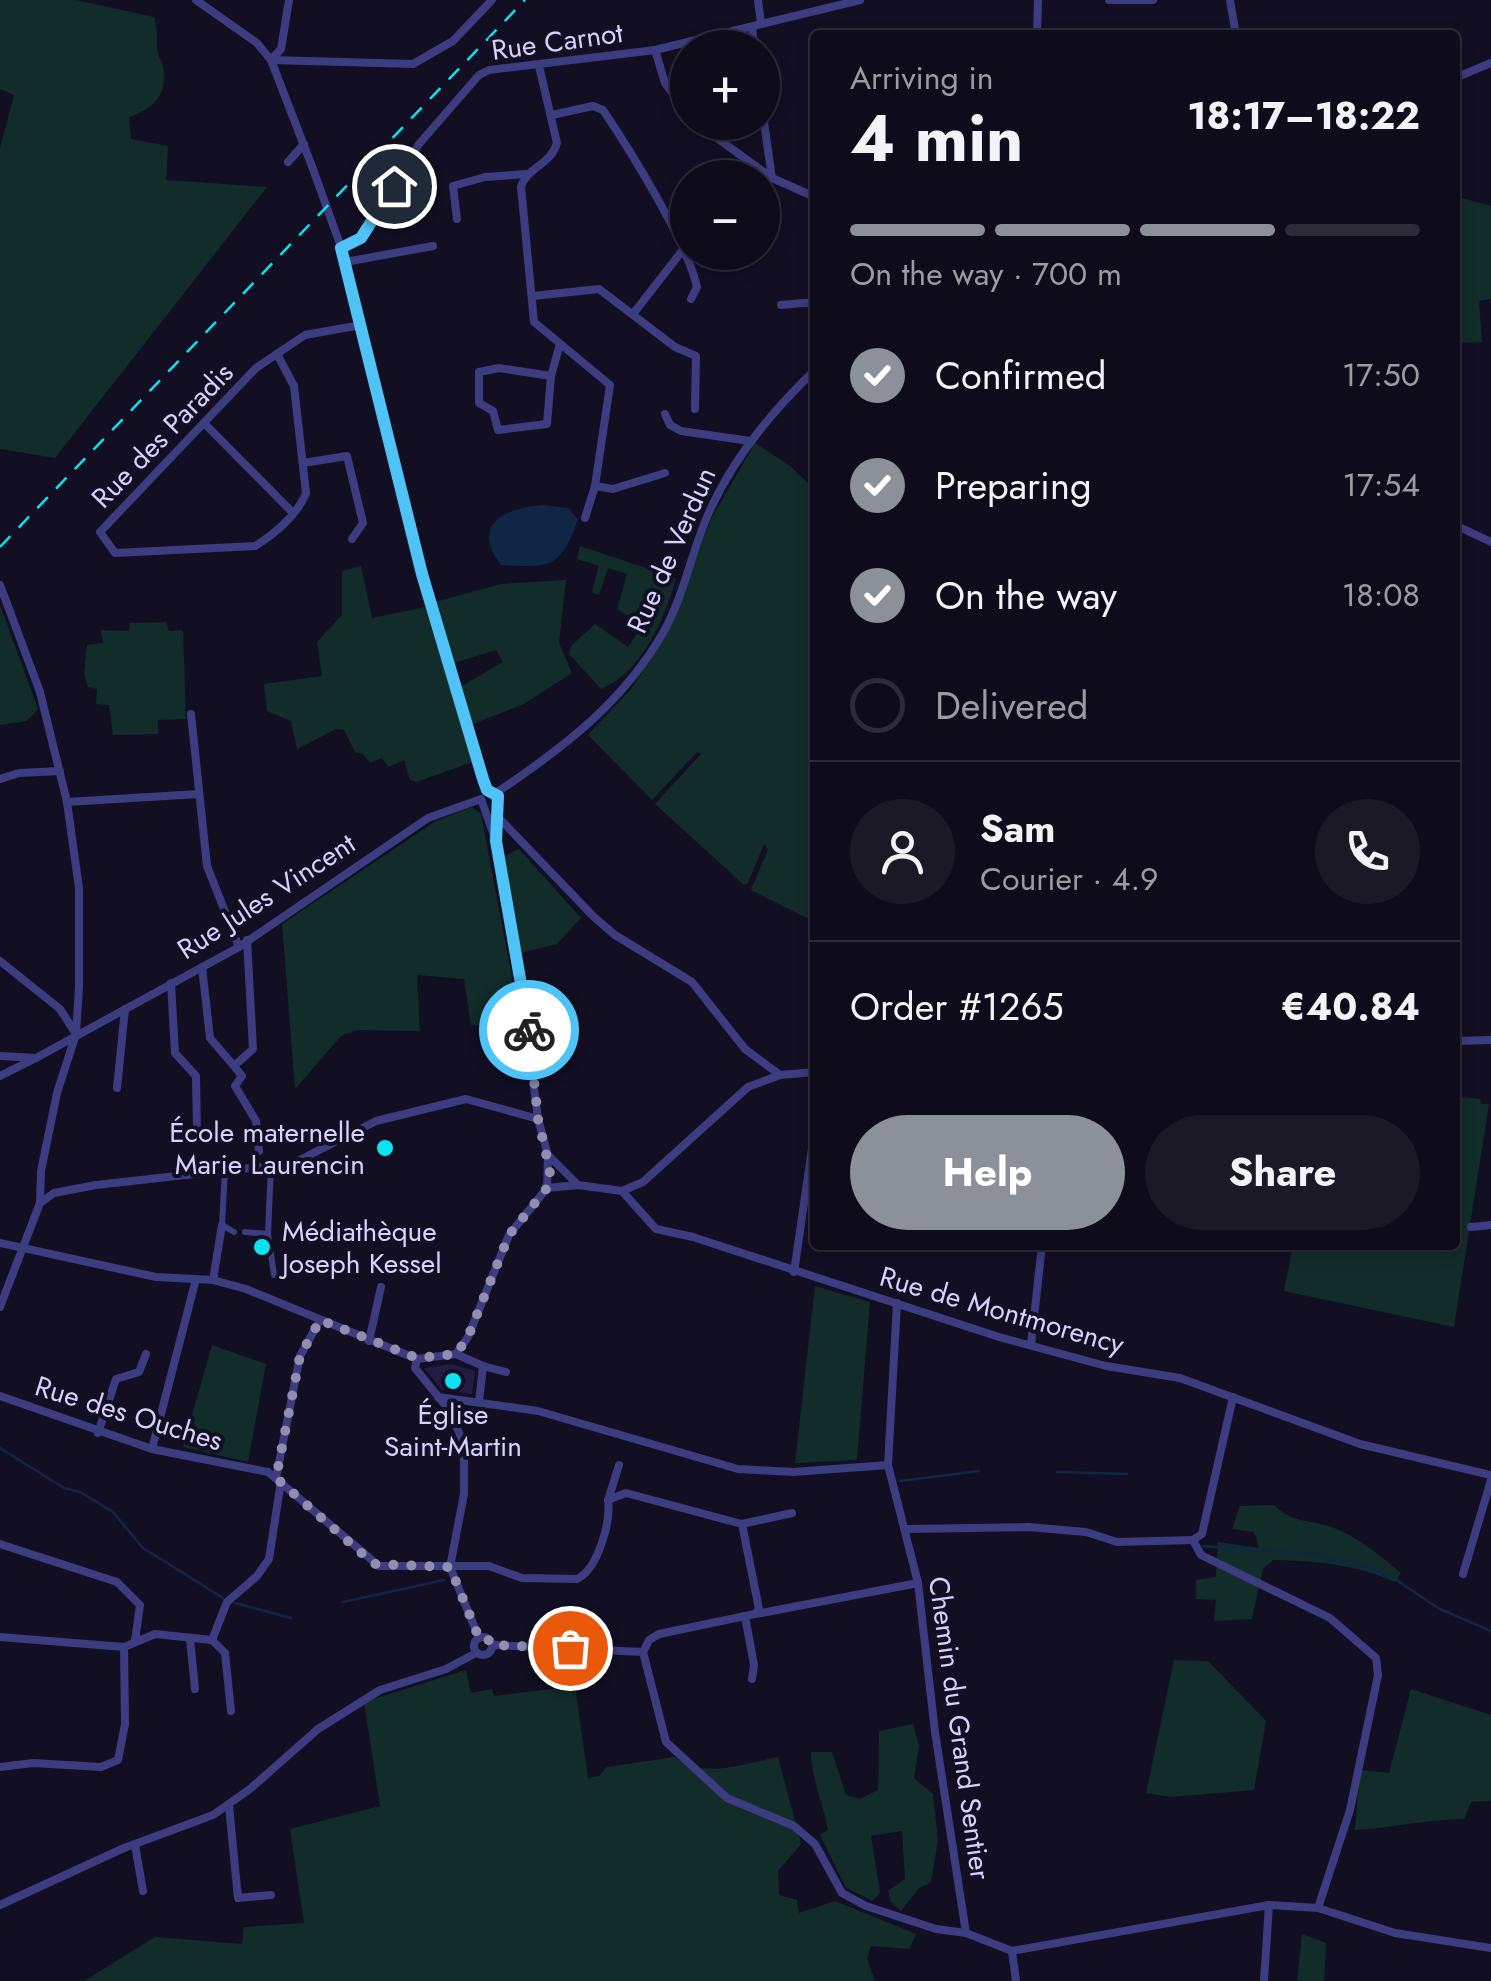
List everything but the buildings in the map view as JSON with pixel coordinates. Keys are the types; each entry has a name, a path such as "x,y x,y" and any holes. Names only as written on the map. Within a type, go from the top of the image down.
{"street":[{"path":"196,0 258,44 270,60 304,144 341,248 422,574 498,816 585,909 615,935 692,982 745,1048 780,1074"},
{"path":"270,60 281,49 289,0"},
{"path":"270,60 413,64 453,40 492,0"},
{"path":"756,30 758,0"},
{"name":"Rue Carnot","path":"341,248 361,238 419,144 479,75 489,70 656,50 860,0"},
{"path":"1037,30 1038,0"},
{"path":"1109,0 1153,0"},
{"path":"1230,0 1235,30"},
{"path":"656,50 670,91"},
{"path":"1460,76 1491,63"},
{"path":"457,219 453,186 485,177 527,174 546,163 555,152 556,134 539,66"},
{"path":"552,115 593,106 603,110 670,228"},
{"path":"720,140 747,160"},
{"path":"288,162 304,144"},
{"path":"527,174 521,187 534,322 610,385 595,486 584,518"},
{"path":"780,182 810,195"},
{"path":"345,262 434,246"},
{"path":"633,314 670,266"},
{"path":"690,270 697,287 691,299"},
{"path":"533,296 599,289 674,347 696,356 696,409"},
{"path":"781,305 810,302"},
{"name":"Rue des Paradis","path":"292,513 270,538 256,546 114,553 100,532 256,368 305,335 361,326"},
{"path":"552,376 499,368 479,372 479,403 494,411 498,430 547,424 560,344"},
{"path":"204,423 292,513 306,493 294,386 277,354"},
{"name":"Rue de Verdun","path":"490,798 576,738 636,674 665,629 709,512 750,441 810,377"},
{"name":"Rue de Verdun","path":"665,414 670,425 682,431 750,441"},
{"path":"303,463 347,456 363,522 352,540"},
{"path":"595,486 614,490 665,473"},
{"path":"1460,528 1491,542"},
{"path":"0,585 40,692 67,802 79,888 76,1034 57,1093 41,1171 40,1203 0,1306"},
{"path":"192,714 207,866 239,947"},
{"path":"0,779 19,773 60,771"},
{"path":"67,802 198,794"},
{"path":"456,1354 468,1337 509,1235 547,1188 550,1171 538,1119 530,1035 490,798"},
{"name":"Rue Jules Vincent","path":"0,1076 239,947 428,818 490,798"},
{"path":"496,841 498,816"},
{"path":"234,1066 253,1048 248,940"},
{"path":"0,962 60,1009 76,1034"},
{"path":"202,967 210,1038 242,1076 235,1086 256,1121 259,1151"},
{"path":"172,983 175,1053 196,1076 197,1132"},
{"path":"117,1088 125,1009"},
{"path":"1460,1042 1491,1040"},
{"path":"0,1056 36,1058"},
{"path":"547,1188 578,1184 622,1191 644,1182 748,1087 780,1074 810,1072"},
{"path":"40,1203 54,1193 96,1185 294,1163 376,1121 466,1099 538,1119"},
{"path":"548,1155 578,1184"},
{"path":"270,1166 268,1234 274,1275"},
{"path":"212,1280 222,1225 225,1169"},
{"path":"794,1272 810,1185"},
{"name":"Rue de Montmorency","path":"622,1191 656,1228 1031,1346 1106,1366 1180,1378 1360,1444 1491,1478"},
{"path":"222,1225 234,1232"},
{"path":"1471,1227 1491,1225"},
{"path":"245,1232 268,1234"},
{"path":"0,1243 156,1276 212,1280 246,1289 417,1358 456,1354 506,1372"},
{"path":"1031,1346 1041,1250"},
{"path":"152,1450 196,1279"},
{"path":"369,1341 381,1287"},
{"name":"Chemin du Grand Sentier","path":"897,1304 888,1465 918,1582 934,1732 966,1934"},
{"path":"212,1640 228,1602 269,1559 300,1356 320,1320"},
{"path":"98,1433 116,1379 138,1372 146,1354"},
{"path":"417,1358 415,1368 456,1426 466,1461 450,1567 479,1638"},
{"path":"479,1402 483,1366"},
{"name":"Rue des Ouches","path":"0,1396 152,1450 268,1472 374,1564 490,1566 522,1578 577,1579 592,1564 608,1518 608,1500"},
{"path":"438,1397 538,1411 738,1469 793,1472 888,1465"},
{"path":"907,1529 1029,1527 1086,1532 1117,1542 1193,1540 1202,1534 1233,1397"},
{"path":"608,1500 619,1464"},
{"path":"1464,1574 1491,1478"},
{"path":"608,1500 636,1493 742,1524 792,1513"},
{"path":"742,1524 760,1603 750,1615 752,1679"},
{"path":"1193,1540 1201,1555 1330,1618 1376,1658 1378,1675 1350,1810 1318,1908"},
{"path":"0,1544 118,1582 140,1605 134,1640"},
{"path":"918,1582 660,1634 649,1640 643,1652 661,1732 687,1764 727,1798 794,1826 815,1844 842,1893 866,1906 936,1930 966,1934 1012,1951 1269,1905 1318,1908 1395,1933 1491,1948"},
{"path":"0,1637 124,1647 155,1634 212,1640 224,1653 231,1711"},
{"path":"476,1653 473,1645 479,1638 487,1638 492,1645"},
{"path":"190,1639 195,1689"},
{"path":"492,1645 643,1652"},
{"path":"0,1905 230,1806 318,1730 380,1690 446,1669 476,1653 487,1655 492,1645"},
{"path":"0,1767 33,1762 106,1767 118,1760 124,1724 124,1647"},
{"path":"230,1806 238,1898 271,1895"},
{"path":"135,1845 143,1891"},
{"path":"1264,1981 1269,1905"},
{"path":"1012,1951 1016,1981"}],"green space":[{"path":"0,0 76,0 154,17 164,80 160,95 150,106 129,117 131,139 168,146 166,180 267,187 55,458 0,449 0,148 14,95 0,89"},
{"path":"1460,197 1491,206 1491,299 1479,301 1482,342 1460,343"},
{"path":"755,443 810,484 810,920 751,890 768,849 764,844 744,885 655,804 701,754 697,752 652,800 588,735 631,689 657,650 670,627 710,521"},
{"path":"580,546 676,578 658,627 639,658 615,682 601,689 569,654 571,646 595,624 628,647 643,625 617,609 627,574 608,568 599,595 592,592 599,566 577,559"},
{"path":"361,566 372,618 425,607 473,762 416,782 410,780 404,760 389,767 382,758 370,763 363,754 355,752 344,730 336,729 297,749 291,721 267,711 264,684 322,676 317,642 342,615 342,571"},
{"path":"566,580 559,643 572,673 524,704 470,725 460,687 503,662 496,650 454,663 435,602 501,584"},
{"path":"0,605 38,709 27,721 0,725"},
{"path":"166,622 169,631 183,630 186,719 158,720 158,734 113,735 109,705 96,704 97,689 88,687 84,674 87,645 103,643 101,630 129,631 130,623"},
{"path":"472,807 481,814 517,1004 500,1026 471,1025 464,979 417,975 420,1031 359,1030 342,1035 295,1089 282,924 436,821"},
{"path":"519,849 581,918 557,944 521,953 504,856"},
{"path":"1460,1097 1489,1104 1454,1327 1284,1291 1292,1250 1460,1250"},
{"path":"815,1286 870,1302 857,1460 795,1463"},
{"path":"212,1345 266,1364 248,1462 183,1447"},
{"path":"1274,1505 1289,1516 1349,1535 1401,1573 1395,1582 1335,1565 1273,1560 1263,1569 1252,1619 1214,1621 1216,1600 1196,1599 1196,1580 1216,1577 1218,1542 1259,1548 1254,1532 1232,1529 1240,1506"},
{"path":"1174,1660 1208,1661 1266,1721 1254,1790 1171,1797 1146,1793"},
{"path":"466,1670 471,1693 492,1689 494,1696 575,1686 588,1778 599,1776 607,1767 675,1757 698,1768 711,1769 778,1757 801,1844 778,1871 779,1895 797,1900 799,1913 835,1901 916,1934 909,1949 871,1946 867,1959 875,1981 84,1981 155,1937 242,1944 244,1927 304,1923 290,1829 380,1806 364,1702"},
{"path":"1411,1689 1491,1715 1491,1801 1471,1802 1464,1819 1355,1830 1360,1770 1389,1773"},
{"path":"913,1724 919,1746 914,1778 933,1794 938,1840 931,1882 919,1888 901,1911 891,1902 888,1891 905,1879 902,1831 871,1836 880,1892 873,1901 846,1888 820,1835 828,1830 811,1752 832,1752 846,1795 860,1799 878,1790 879,1731"},
{"path":"1302,1934 1326,1943 1324,1981 1297,1981"}],"water":[{"path":"542,505 568,508 578,519 566,547 543,565 501,565 489,539 496,521 516,510"}],"waterway":[{"path":"0,1448 64,1488 80,1492 113,1512 143,1548 223,1598"},
{"path":"900,1481 979,1471"},
{"path":"1057,1472 1127,1474"},
{"path":"1203,1546 1314,1554 1367,1567 1389,1575 1438,1608 1491,1631"},
{"path":"343,1602 444,1580"},
{"path":"235,1603 291,1618"}],"railway":[{"path":"0,547 525,0"}],"way so far":[{"path":"529,1030 538,1119 550,1171 547,1188 509,1235 468,1337 456,1354 417,1358 320,1320 300,1356 276,1478 374,1564 450,1567 479,1638 487,1638 492,1645 570,1648"}],"place":[{"name":"École maternelle Marie Laurencin","path":"385,1148"},
{"name":"Médiathèque Joseph Kessel","path":"262,1247"},
{"name":"Église Saint-Martin","path":"453,1381"}],"route":[{"path":"394,186 361,238 341,248 422,574 483,779 487,790 498,796 496,841 529,1030"}]}
